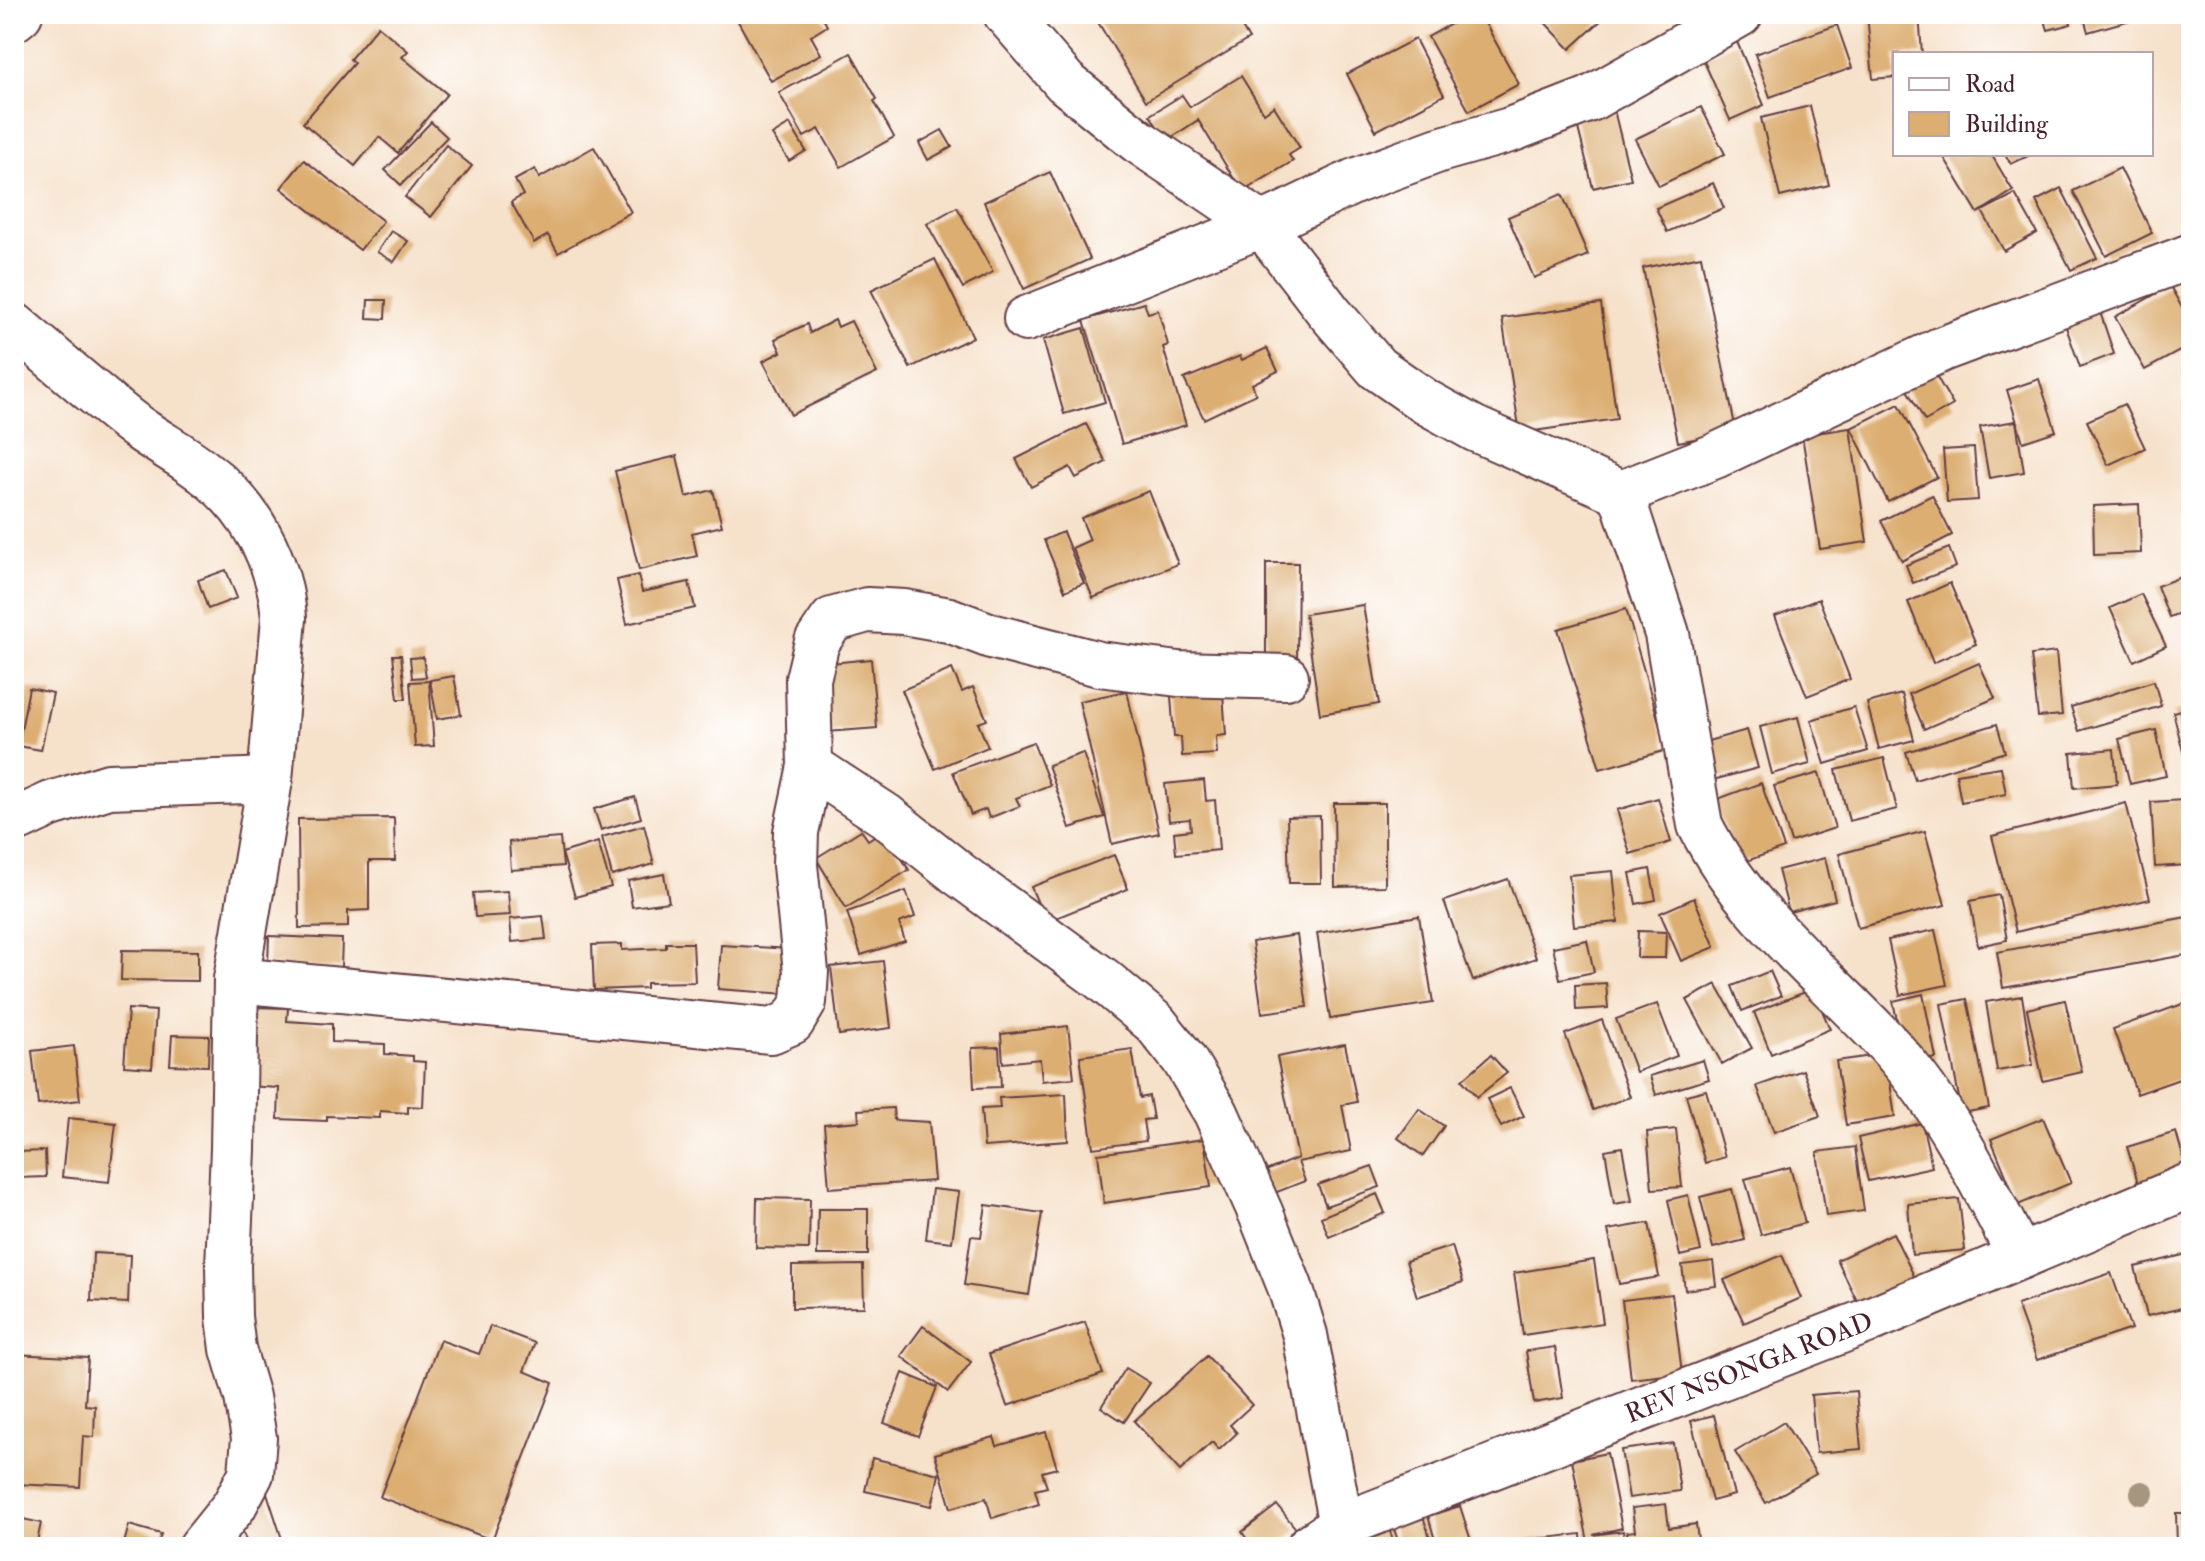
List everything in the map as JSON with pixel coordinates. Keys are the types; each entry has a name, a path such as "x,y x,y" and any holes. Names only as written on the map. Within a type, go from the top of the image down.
{"street":[{"path":"14,19 20,14"},
{"path":"1006,14 1065,82 1138,141 1262,225 1377,368 1426,402 1475,429 1621,493 1715,456 1942,349 2191,256"},
{"path":"1026,319 1262,225 1355,181 1439,150 1510,130 1590,99 1740,14"},
{"path":"14,325 138,427 204,472 236,499 263,543 282,591 284,618 270,780 236,980 229,1317 233,1349 247,1397 254,1438 251,1474 234,1506 201,1547"},
{"path":"1621,493 1667,634 1700,825 1711,849 1775,931 1881,1037 1922,1088 1964,1147 2020,1257"},
{"path":"236,980 771,1031 792,1022 804,1002 806,972 795,854 796,832 810,766 808,679 817,642 832,620 867,610 904,612 949,620 991,636 1099,664 1178,674 1286,677"},
{"path":"810,766 886,816 1102,979 1155,1023 1183,1058 1216,1113 1261,1214 1305,1335 1331,1540"},
{"path":"14,821 51,804 109,786 270,780"},
{"name":"REV NSONGA ROAD","path":"1331,1540 2191,1185"}],"building":[{"path":"734,14 821,14 827,26 811,36 821,54 771,81"},
{"path":"1093,14 1234,14 1249,39 1146,101"},
{"path":"1469,14 1480,14 1519,84 1469,111 1428,37"},
{"path":"1537,14 1605,14 1606,16 1570,49"},
{"path":"1867,14 1919,14 1922,52 1893,52 1893,77 1873,79"},
{"path":"2043,14 2069,14 2071,24 2048,30"},
{"path":"2083,14 2148,14 2148,15 2088,32"},
{"path":"1837,25 1852,68 1770,97 1755,54"},
{"path":"378,26 408,51 402,57 447,94 398,153 379,137 355,166 303,123 354,63 350,59"},
{"path":"1415,39 1444,95 1376,131 1347,74"},
{"path":"1737,42 1764,105 1730,120 1702,57"},
{"path":"851,53 894,137 841,167 819,129 804,137 779,93"},
{"path":"1241,76 1264,113 1274,106 1300,148 1289,155 1293,161 1242,192 1198,120 1166,141 1150,115 1182,95 1190,107"},
{"path":"1810,106 1829,185 1780,197 1761,118"},
{"path":"1701,107 1725,154 1659,186 1635,139"},
{"path":"1614,110 1631,179 1593,188 1576,120"},
{"path":"431,122 447,137 401,185 385,170"},
{"path":"790,124 806,151 789,161 772,135"},
{"path":"942,130 952,147 928,160 919,143"},
{"path":"446,145 472,166 431,217 405,197"},
{"path":"594,147 631,212 558,253 548,235 534,243 511,202 523,195 515,180 535,169 539,178"},
{"path":"1943,156 1992,156 2013,191 1978,213"},
{"path":"2006,156 2028,156 2011,164"},
{"path":"304,160 383,221 360,250 281,188"},
{"path":"2120,168 2152,233 2106,256 2073,191"},
{"path":"1050,172 1090,259 1024,289 984,202"},
{"path":"1713,183 1724,208 1667,232 1656,208"},
{"path":"2061,188 2097,258 2071,270 2036,201"},
{"path":"1562,194 1588,255 1534,278 1508,217"},
{"path":"2015,194 2037,233 2004,251 1982,211"},
{"path":"957,207 993,272 963,288 927,224"},
{"path":"391,231 408,241 394,262 377,252"},
{"path":"1701,256 1736,431 1678,442 1643,268"},
{"path":"935,259 973,337 910,368 871,290"},
{"path":"2170,286 2191,324 2191,345 2145,370 2115,317"},
{"path":"368,300 386,300 385,319 367,318"},
{"path":"1144,303 1148,313 1158,310 1168,345 1163,347 1186,425 1122,444 1084,320"},
{"path":"1601,304 1617,419 1520,433 1502,318"},
{"path":"2100,312 2114,354 2080,367 2065,324"},
{"path":"835,320 838,327 851,321 877,373 791,415 763,361 781,352 775,339 807,324 810,333"},
{"path":"1084,328 1105,402 1064,414 1043,340"},
{"path":"1267,348 1278,371 1252,384 1256,394 1204,419 1184,379 1240,356 1242,360"},
{"path":"1931,367 1953,405 1925,421 1903,383"},
{"path":"2039,379 2056,431 2023,442 2007,390"},
{"path":"1899,404 1937,477 1888,502 1851,428"},
{"path":"2124,404 2145,448 2108,465 2087,421"},
{"path":"2016,421 2024,472 1989,478 1980,427"},
{"path":"1086,424 1106,462 1076,478 1070,467 1031,487 1016,459"},
{"path":"1850,428 1867,542 1820,549 1802,435"},
{"path":"1974,448 1978,500 1947,502 1943,450"},
{"path":"677,456 686,497 713,490 722,526 692,533 697,556 639,570 615,471"},
{"path":"1149,491 1178,564 1093,598 1072,548 1090,540 1081,518"},
{"path":"1932,495 1952,535 1902,561 1881,521"},
{"path":"2139,504 2141,553 2094,555 2093,506"},
{"path":"1063,532 1084,583 1065,591 1044,540"},
{"path":"1949,548 1956,567 1913,583 1906,565"},
{"path":"1266,563 1298,563 1297,660 1266,659"},
{"path":"226,570 237,598 208,609 198,580"},
{"path":"2191,573 2191,609 2169,617 2157,586"},
{"path":"638,575 642,592 689,582 695,608 627,624 617,580"},
{"path":"1950,583 1976,644 1933,663 1908,602"},
{"path":"2141,594 2166,646 2134,661 2110,608"},
{"path":"1819,599 1850,679 1807,696 1775,616"},
{"path":"1363,605 1379,704 1320,714 1305,614"},
{"path":"1626,609 1667,750 1600,769 1558,629"},
{"path":"2056,652 2062,715 2038,717 2031,655"},
{"path":"393,655 401,655 406,699 398,699"},
{"path":"423,657 426,677 412,678 410,658"},
{"path":"871,659 877,728 827,732 821,664"},
{"path":"1979,663 1995,698 1924,729 1909,694"},
{"path":"952,669 962,692 973,687 987,720 978,723 988,747 935,769 902,690"},
{"path":"454,676 461,715 437,719 430,680"},
{"path":"1222,680 1226,735 1216,736 1217,754 1182,756 1181,737 1174,737 1170,683"},
{"path":"429,681 434,746 415,747 410,682"},
{"path":"2154,681 2161,706 2079,731 2071,707"},
{"path":"29,688 53,693 41,750 18,746"},
{"path":"1127,691 1159,833 1112,844 1079,701"},
{"path":"1902,694 1914,740 1879,749 1867,703"},
{"path":"1854,707 1868,751 1825,764 1811,720"},
{"path":"2191,707 2191,770 2188,771 2173,712"},
{"path":"1798,717 1810,764 1772,774 1760,727"},
{"path":"1997,724 2005,752 1915,780 1906,752"},
{"path":"1747,730 1758,768 1698,784 1687,747"},
{"path":"2156,730 2166,776 2130,784 2119,739"},
{"path":"1033,742 1050,785 1016,798 1020,806 989,818 986,809 971,815 953,772"},
{"path":"2114,749 2117,784 2074,788 2071,753"},
{"path":"1083,753 1104,817 1070,828 1048,765"},
{"path":"1884,758 1897,809 1849,821 1836,770"},
{"path":"2001,767 2006,794 1961,802 1956,774"},
{"path":"1819,773 1835,828 1791,842 1774,786"},
{"path":"1204,780 1206,801 1215,800 1219,850 1176,854 1174,832 1191,830 1190,819 1169,821 1165,784"},
{"path":"1761,783 1784,848 1738,864 1715,800"},
{"path":"635,797 641,818 601,830 594,809"},
{"path":"1658,798 1671,842 1630,854 1617,810"},
{"path":"2184,800 2189,865 2155,867 2151,802"},
{"path":"1334,803 1385,803 1385,886 1335,887"},
{"path":"2126,803 2150,899 2016,932 1992,836"},
{"path":"1320,816 1321,883 1289,883 1287,817"},
{"path":"394,818 395,861 369,861 369,910 348,911 348,927 299,928 298,819"},
{"path":"644,825 654,864 612,876 602,837"},
{"path":"861,830 868,840 884,830 909,870 846,908 816,858"},
{"path":"1925,831 1945,905 1858,928 1839,854"},
{"path":"560,838 563,866 511,870 509,842"},
{"path":"598,842 611,887 575,897 562,853"},
{"path":"1114,855 1128,889 1046,922 1031,887"},
{"path":"1825,858 1835,900 1789,912 1778,870"},
{"path":"1650,869 1656,900 1636,904 1630,873"},
{"path":"1613,871 1618,922 1574,926 1569,875"},
{"path":"664,874 669,902 632,907 628,881"},
{"path":"1508,879 1536,958 1473,981 1444,901"},
{"path":"508,891 510,915 475,917 473,893"},
{"path":"906,891 915,917 899,923 905,941 861,955 847,912"},
{"path":"1999,895 2007,940 1978,946 1970,901"},
{"path":"1694,898 1715,947 1681,961 1660,913"},
{"path":"543,916 546,939 512,942 510,919"},
{"path":"1419,916 1433,1003 1330,1019 1317,933"},
{"path":"2187,917 2191,954 2003,988 1997,952"},
{"path":"1935,930 1947,985 1900,995 1888,940"},
{"path":"1638,931 1666,932 1665,958 1637,958"},
{"path":"1297,935 1307,1007 1262,1013 1252,942"},
{"path":"269,936 342,939 341,968 268,965"},
{"path":"1587,940 1594,972 1560,979 1553,947"},
{"path":"666,943 693,943 695,982 646,983 646,988 594,990 592,945 622,944 622,950 666,948"},
{"path":"721,945 790,949 787,994 718,989"},
{"path":"122,950 198,951 198,981 121,980"},
{"path":"883,961 891,1028 839,1035 831,967"},
{"path":"1770,971 1781,996 1742,1011 1732,986"},
{"path":"1606,983 1608,1008 1576,1010 1575,985"},
{"path":"1716,984 1752,1048 1722,1064 1687,1000"},
{"path":"1813,989 1830,1029 1771,1054 1754,1012"},
{"path":"1923,994 1936,1058 1906,1064 1893,1001"},
{"path":"2022,996 2033,1065 1997,1071 1986,1002"},
{"path":"1967,999 1989,1108 1962,1113 1941,1004"},
{"path":"2065,1000 2082,1072 2043,1081 2027,1009"},
{"path":"2191,1001 2191,1075 2137,1094 2113,1029"},
{"path":"1657,1004 1677,1056 1636,1072 1616,1019"},
{"path":"251,1007 288,1008 287,1021 332,1024 332,1042 385,1044 385,1054 413,1056 413,1061 425,1062 423,1107 408,1106 408,1113 380,1111 380,1118 327,1116 327,1121 278,1119 279,1088 247,1086"},
{"path":"128,1009 156,1011 152,1068 124,1066"},
{"path":"1602,1020 1630,1097 1593,1110 1565,1034"},
{"path":"1068,1026 1074,1078 1042,1081 1040,1059 1003,1063 1001,1034"},
{"path":"172,1035 209,1036 208,1066 170,1065"},
{"path":"1345,1044 1357,1102 1342,1105 1351,1151 1298,1162 1305,1181 1272,1194 1263,1172 1298,1158 1277,1057"},
{"path":"74,1046 80,1100 38,1105 32,1051"},
{"path":"999,1047 1001,1087 974,1088 972,1048"},
{"path":"1132,1049 1140,1098 1149,1096 1153,1119 1143,1120 1146,1141 1093,1148 1080,1056"},
{"path":"1886,1054 1895,1117 1846,1125 1836,1061"},
{"path":"1491,1055 1507,1073 1477,1097 1462,1080"},
{"path":"1703,1060 1709,1079 1656,1095 1650,1076"},
{"path":"1803,1070 1820,1116 1774,1132 1757,1086"},
{"path":"1510,1088 1524,1116 1501,1127 1487,1099"},
{"path":"1706,1090 1725,1157 1705,1163 1686,1095"},
{"path":"1066,1094 1068,1141 984,1147 981,1109 1000,1108 999,1098"},
{"path":"2191,1096 2191,1122 2190,1123 2184,1097"},
{"path":"893,1108 894,1120 929,1122 934,1181 829,1188 824,1124 859,1121 858,1110"},
{"path":"1419,1109 1444,1126 1423,1156 1398,1138"},
{"path":"68,1118 116,1123 109,1182 62,1177"},
{"path":"2043,1118 2071,1183 2018,1205 1991,1139"},
{"path":"1922,1123 1932,1167 1868,1181 1858,1138"},
{"path":"1676,1129 1682,1187 1652,1189 1647,1132"},
{"path":"2176,1132 2186,1168 2138,1183 2127,1147"},
{"path":"1204,1139 1211,1187 1104,1203 1098,1154"},
{"path":"1622,1147 1632,1201 1614,1204 1605,1150"},
{"path":"1855,1147 1864,1211 1826,1216 1817,1152"},
{"path":"45,1151 46,1177 17,1178 17,1152"},
{"path":"1372,1166 1380,1187 1326,1206 1318,1185"},
{"path":"1790,1167 1805,1223 1761,1235 1745,1179"},
{"path":"932,1189 959,1192 952,1242 926,1239"},
{"path":"1732,1189 1745,1240 1713,1248 1700,1197"},
{"path":"1377,1194 1385,1213 1329,1237 1321,1217"},
{"path":"1688,1195 1701,1251 1680,1256 1668,1200"},
{"path":"757,1198 810,1199 809,1249 756,1248"},
{"path":"1959,1199 1965,1250 1912,1255 1908,1204"},
{"path":"986,1205 1042,1213 1029,1295 964,1285 971,1236 981,1237"},
{"path":"818,1209 868,1209 868,1255 817,1255"},
{"path":"1649,1223 1659,1277 1619,1284 1608,1230"},
{"path":"1893,1233 1915,1278 1859,1305 1837,1260"},
{"path":"1452,1246 1463,1282 1417,1297 1406,1261"},
{"path":"93,1253 130,1255 128,1303 91,1301"},
{"path":"2191,1253 2191,1306 2147,1316 2135,1267"},
{"path":"1782,1255 1801,1298 1744,1323 1724,1280"},
{"path":"1594,1260 1603,1323 1523,1335 1514,1273"},
{"path":"1713,1261 1716,1286 1685,1290 1682,1265"},
{"path":"863,1265 864,1307 792,1308 792,1266"},
{"path":"2111,1273 2131,1329 2037,1360 2017,1305"},
{"path":"1672,1294 1682,1373 1631,1379 1622,1300"},
{"path":"1085,1322 1103,1374 1007,1406 989,1354"},
{"path":"490,1326 535,1343 524,1371 553,1383 492,1540 380,1497 440,1340 479,1354"},
{"path":"923,1326 971,1362 948,1392 901,1356"},
{"path":"1555,1347 1563,1398 1534,1403 1526,1351"},
{"path":"14,1354 88,1358 85,1405 95,1406 94,1437 83,1436 80,1487 14,1484"},
{"path":"1207,1356 1252,1405 1230,1425 1237,1433 1219,1450 1212,1442 1180,1471 1134,1421"},
{"path":"1126,1368 1150,1383 1124,1422 1101,1407"},
{"path":"903,1373 937,1387 918,1436 884,1423"},
{"path":"1856,1391 1861,1449 1816,1453 1811,1395"},
{"path":"1714,1415 1734,1495 1712,1501 1691,1421"},
{"path":"1784,1422 1816,1474 1766,1503 1735,1452"},
{"path":"1046,1432 1057,1468 1042,1472 1047,1487 1035,1490 1039,1504 992,1518 986,1498 951,1508 935,1454 994,1437 997,1446"},
{"path":"1673,1443 1680,1491 1629,1498 1621,1450"},
{"path":"1607,1453 1622,1528 1593,1535 1623,1531 1625,1547 1589,1547 1572,1460"},
{"path":"872,1458 939,1474 932,1506 865,1491"},
{"path":"267,1493 283,1542 268,1547 248,1547 237,1514 249,1500"},
{"path":"1666,1504 1669,1528 1696,1524 1699,1547 1629,1547 1627,1532 1635,1531 1632,1508"},
{"path":"1277,1505 1297,1530 1275,1547 1242,1547 1249,1542 1242,1532"},
{"path":"1460,1506 1473,1547 1437,1547 1428,1516"},
{"path":"2176,1513 2191,1513 2191,1547 2177,1547"},
{"path":"1423,1516 1433,1547 1400,1547 1393,1526"},
{"path":"14,1517 41,1523 36,1547 14,1547"},
{"path":"129,1525 161,1534 157,1547 123,1547"},
{"path":"1389,1528 1395,1547 1372,1547 1368,1535"},
{"path":"1581,1534 1582,1547 1511,1547 1511,1542"}]}
